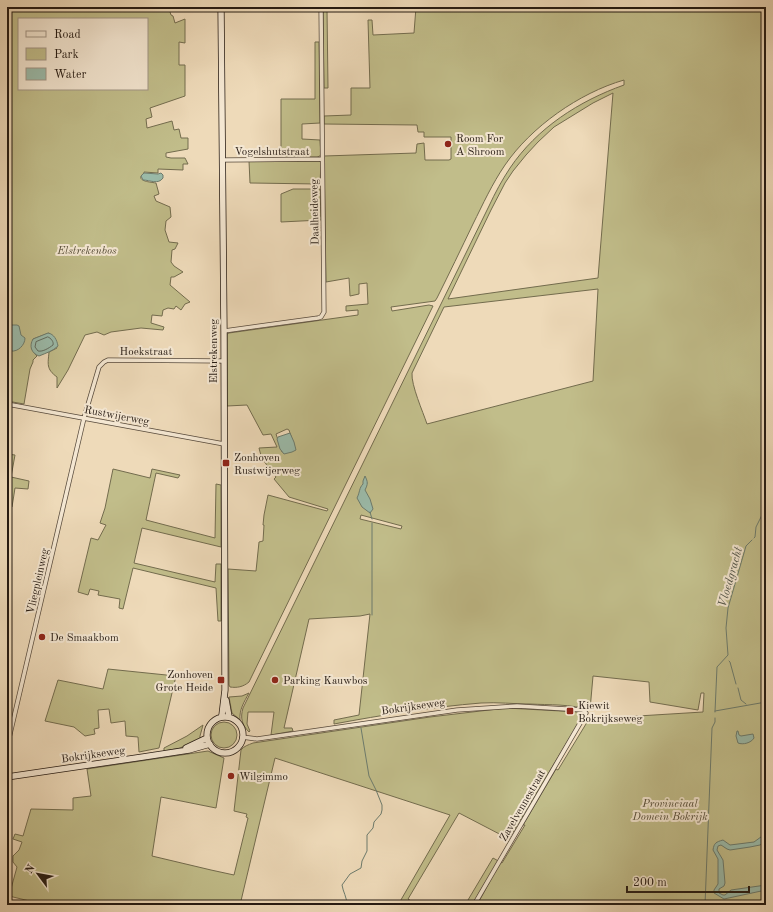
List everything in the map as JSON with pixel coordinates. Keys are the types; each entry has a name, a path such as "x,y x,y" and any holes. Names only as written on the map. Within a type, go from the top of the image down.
{"street":[{"name":"Elstrekenweg","path":"221,7 225,695 221,717"},
{"name":"Daalheideweg","path":"224,331 318,318 323,315 324,312 321,7"},
{"name":"Vogelshutstraat","path":"222,160 322,159"},
{"name":"Hoekstraat","path":"84,418 100,367 108,360 224,361"},
{"name":"Rustwijerweg","path":"7,404 224,444"},
{"name":"Vliegpleinweg","path":"7,747 84,418"},
{"name":"Elstrekenweg","path":"225,695 229,718"},
{"name":"Bokrijkseweg","path":"242,737 257,739 457,710 517,706 583,710 586,713"},
{"name":"Zavelvennestraat","path":"474,905 586,713"},
{"path":"221,717 229,718 233,719 239,725 242,737 238,746 230,751 221,752 216,750 210,744 207,738 207,732 212,722 216,719 221,717"},
{"name":"Bokrijkseweg","path":"183,750 207,738"},
{"name":"Bokrijkseweg","path":"7,776 189,750 210,744"}],"green space":[{"name":"Elstrekenbos","path":"7,7 179,7 170,12 175,23 185,19 185,43 179,42 179,65 185,65 185,96 150,108 152,117 146,119 147,128 172,121 174,130 179,129 181,138 188,138 188,149 166,153 166,157 185,158 188,164 183,164 183,170 158,169 158,173 144,172 141,178 144,181 156,183 159,194 154,196 156,201 170,207 171,217 166,221 165,230 169,242 178,243 175,249 172,250 171,262 183,272 171,277 170,285 190,302 185,304 181,310 176,306 174,309 168,308 163,310 162,316 152,315 151,323 164,327 163,330 141,328 111,332 104,335 97,332 85,335 68,370 57,388 57,377 49,369 48,363 49,352 57,348 49,333 33,339 35,354 37,356 33,360 30,369 24,404 7,401 7,379 11,364 9,360 7,360"},
{"name":"Provinciaal Domein Bokrijk","path":"416,7 766,7 766,905 477,905 489,883 486,881 472,905 465,905 493,858 502,863 556,769 558,770 589,719 703,712 704,693 701,693 698,710 650,702 649,682 593,676 590,710 560,705 481,703 370,717 334,724 334,720 359,715 370,614 309,619 284,728 292,728 293,731 271,735 274,712 248,712 247,724 250,731 249,732 243,724 243,708 504,177 533,140 546,128 591,99 624,85 624,80 590,93 557,113 528,138 505,165 496,179 435,301 391,307 392,311 429,305 433,306 249,682 240,687 230,687 228,569 256,571 259,542 263,541 264,515 268,495 327,511 328,509 289,497 274,479 276,477 260,453 259,448 277,447 271,434 263,435 247,405 227,406 227,334 358,315 358,310 346,311 346,306 368,304 367,283 359,284 359,294 350,296 349,278 326,282 324,156 416,153 417,144 424,143 425,160 449,160 451,159 451,137 424,137 424,132 418,132 417,125 324,124 324,116 351,115 351,88 370,88 368,20 372,20 373,35 414,33","holes":["613,93 598,278 448,299 491,210 513,171 538,142 554,127 593,103","598,289 593,381 427,424 415,391 412,373 444,307","287,429 289,430 295,448 282,452 276,434","361,515 402,526 401,529 360,519"]},
{"path":"323,8 327,9 328,88 324,88"},
{"path":"315,42 319,42 320,123 302,124 302,139 320,140 321,154 317,157 281,157 281,99 315,99"},
{"path":"249,161 319,161 321,163 320,183 250,183"},
{"path":"293,189 320,189 321,220 281,222 281,194"},
{"path":"7,454 15,455 11,477 29,481 28,489 15,488 12,507 7,505"},
{"path":"113,469 150,478 152,469 180,475 178,478 156,473 146,520 215,538 216,484 221,485 221,547 142,528 134,563 215,582 216,564 221,564 221,621 218,621 216,588 133,568 123,609 119,608 120,599 98,595 99,591 90,589 88,595 78,592 91,538 98,540 106,525 100,523 105,508"},
{"path":"108,669 176,676 159,748 139,752 138,737 126,736 125,721 111,723 109,709 98,710 99,728 94,729 95,734 85,736 74,727 45,721 58,680 103,689"},
{"path":"249,693 241,709 240,720 232,713 229,697 242,696"},
{"path":"506,708 579,712 581,713 581,719 509,839 459,813 408,899 418,905 398,905 450,815 275,758 240,905 46,905 9,896 17,867 13,862 13,856 19,850 22,842 13,839 15,834 23,836 31,809 73,810 73,798 91,796 87,769 208,751 224,758 216,808 161,797 152,856 234,875 248,818 246,817 247,814 234,811 241,750 245,747 253,743 430,717"},
{"path":"224,722 233,726 237,735 233,744 224,748 215,744 211,735 215,726"},
{"path":"203,725 200,739 180,748 164,751 164,748 187,736"}],"water":[{"path":"144,173 161,173 163,178 156,182 143,180 141,176"},
{"path":"9,325 19,326 21,335 25,338 21,348 14,351 11,351 8,346"},
{"path":"48,333 55,338 58,346 52,351 39,356 36,355 31,347 33,339"},
{"path":"290,433 296,450 284,454 280,449 277,439 278,437"},
{"path":"365,476 367,486 365,490 373,509 370,513 362,507 357,498"},
{"path":"737,731 741,736 753,734 754,738 747,743 738,743 736,736"},
{"path":"765,834 766,841 760,845 730,850 721,845 718,846 717,850 723,860 725,883 724,886 719,889 719,893 725,895 731,890 766,885 766,890 724,899 714,893 714,890 718,884 718,859 713,850 716,843 723,840 730,845 754,842"}],"waterway":[{"name":"Vloedgracht","path":"754,538 756,527 766,510"},
{"path":"370,512 372,519"},
{"path":"372,523 372,615"},
{"name":"Vloedgracht","path":"715,712 717,667 728,655 726,628 728,608 746,546 752,540"},
{"path":"765,629 766,623"},
{"path":"764,644 765,635"},
{"path":"764,649 764,658 766,660"},
{"path":"729,661 736,684"},
{"path":"738,688 741,700 746,704"},
{"path":"715,711 766,702"},
{"name":"Vloedgracht","path":"705,905 712,728 715,718"},
{"path":"347,905 342,885 350,874 361,868 362,861 367,851 367,835 373,828 374,822 381,814 382,810 382,805 369,776 361,728"}],"place":[{"name":"Room For A Shroom","path":"448,144"},
{"name":"Zonhoven Rustwijerweg","path":"226,463"},
{"name":"De Smaakbom","path":"42,637"},
{"name":"Zonhoven Grote Heide","path":"221,680"},
{"name":"Parking Kauwbos","path":"275,680"},
{"name":"Kiewit Bokrijkseweg","path":"570,711"},
{"name":"Wilgimmo","path":"231,776"}]}
